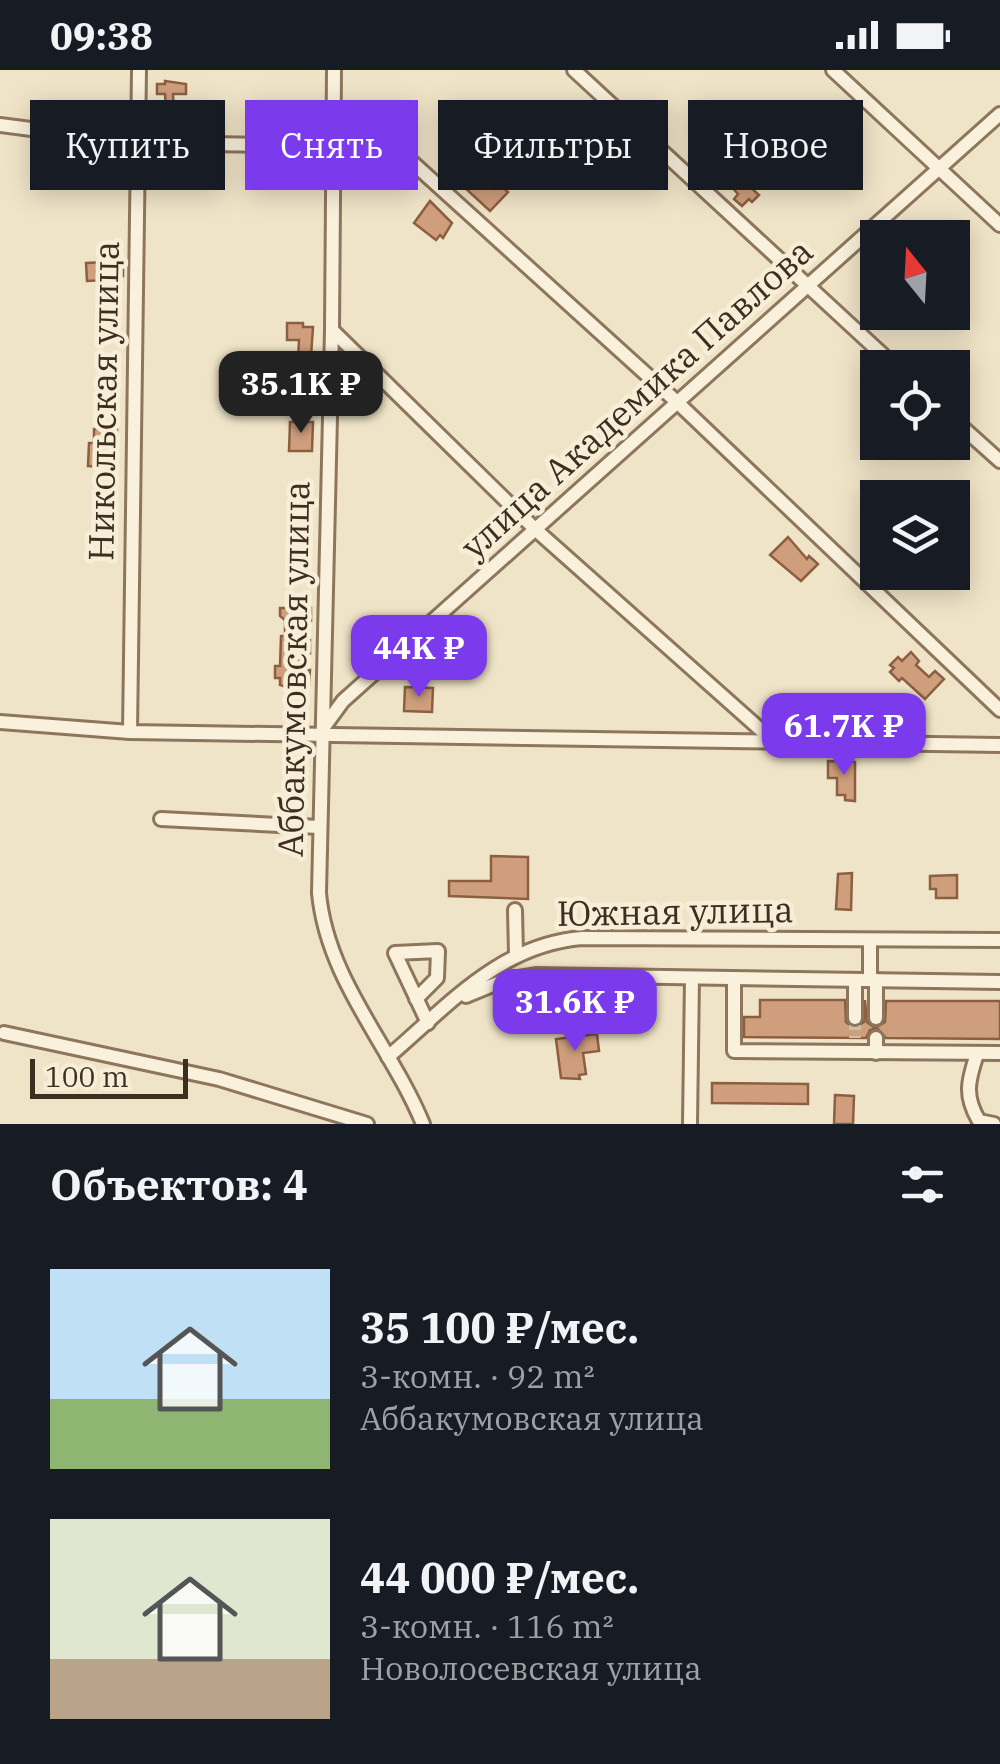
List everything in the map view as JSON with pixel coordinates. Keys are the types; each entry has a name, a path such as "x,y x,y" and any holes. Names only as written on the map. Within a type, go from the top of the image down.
{"street":[{"name":"Никольская улица","path":"139,100 140,70"},
{"name":"Аббакумовская улица","path":"334,70 334,100"},
{"path":"574,70 877,350"},
{"path":"832,70 1000,226"},
{"name":"улица Академика Павлова","path":"322,735 329,717 343,701 1000,114"},
{"path":"0,125 30,129"},
{"path":"418,168 678,403 1000,710"},
{"name":"Никольская улица","path":"130,732 137,190"},
{"name":"Аббакумовская улица","path":"334,190 319,893 327,939 423,1124"},
{"path":"332,330 536,530 771,739"},
{"path":"970,434 1000,461"},
{"path":"0,722 130,732 1000,745"},
{"path":"162,819 319,828"},
{"path":"515,910 516,954"},
{"name":"Южная улица","path":"388,1057 493,968 547,942 582,938 1000,940"},
{"path":"856,1018 867,980 870,940"},
{"path":"449,1005 488,985 519,977 1000,982"},
{"path":"690,1124 692,978"},
{"path":"734,979 734,1051 856,1045 876,1053 1000,1054"},
{"path":"867,980 876,1018"},
{"path":"416,998 428,1023"},
{"path":"4,1033 219,1079 367,1124"},
{"path":"876,1038 876,1053"},
{"path":"976,1054 967,1086 968,1103 979,1121 994,1124"}],"building":[{"path":"157,84 186,84 186,94 173,94 173,100 165,100 165,94 157,94"},
{"path":"467,190 508,192 490,211"},
{"path":"734,190 754,190 759,195 742,206 734,199 738,194"},
{"path":"430,201 452,223 443,238 440,235 436,240 414,223"},
{"path":"106,262 106,266 123,265 123,276 87,281 86,263"},
{"path":"287,323 313,327 310,371 289,370 290,360 298,360 299,340 287,340"},
{"path":"290,422 313,422 312,451 289,451"},
{"path":"94,429 117,429 117,440 111,440 110,467 88,466"},
{"path":"788,537 807,559 809,556 818,564 801,581 770,555"},
{"path":"280,608 311,608 311,621 302,620 302,640 310,640 310,653 302,652 302,670 310,670 309,685 288,688 280,685 280,678 275,678 275,666 280,666 281,636 285,636"},
{"path":"911,652 919,661 916,665 929,677 935,671 944,679 925,699 890,672 894,668 890,665 898,657 902,661"},
{"path":"405,687 433,688 432,712 404,711"},
{"path":"828,761 855,762 855,801 837,795 837,778 828,778"},
{"path":"491,856 528,857 528,899 449,896 449,881 491,881"},
{"path":"852,873 851,910 836,909 838,874"},
{"path":"957,875 957,898 936,898 936,889 930,889 930,876"},
{"path":"760,1000 845,1000 846,1022 854,1028 864,1022 865,1000 867,1022 875,1028 885,1022 886,1001 1000,1001 1000,1039 886,1038 877,1028 870,1030 866,1038 744,1037 744,1017 760,1017"},
{"path":"597,1034 599,1051 583,1053 586,1074 579,1075 580,1079 561,1078 556,1039"},
{"path":"712,1083 808,1084 808,1104 712,1103"},
{"path":"835,1095 854,1096 853,1124 834,1124"}],"tunnel":[{"path":"855,1018 855,1038"}]}
